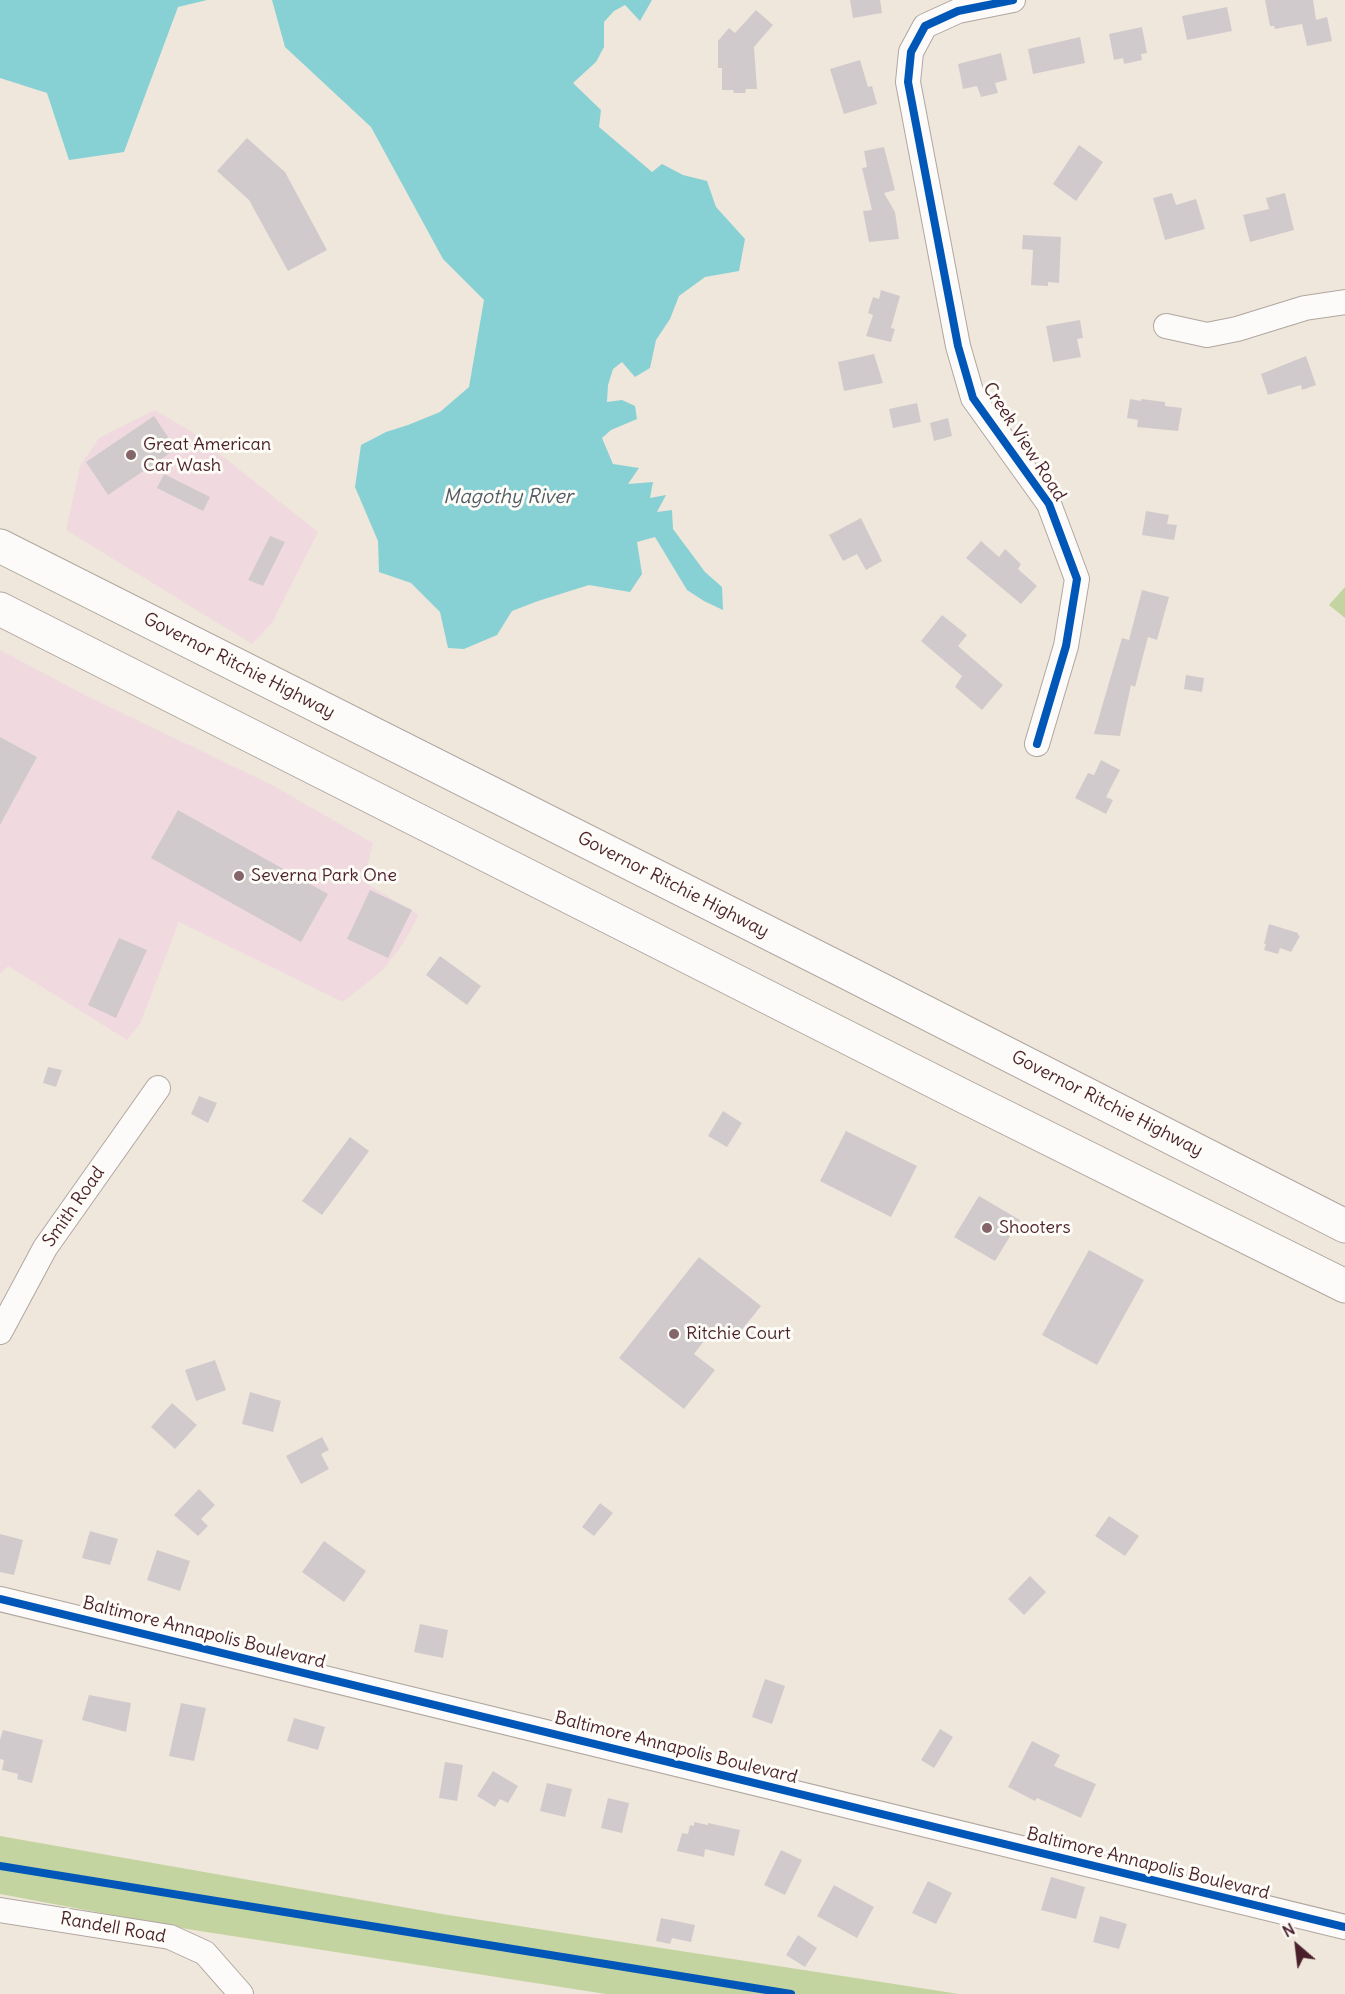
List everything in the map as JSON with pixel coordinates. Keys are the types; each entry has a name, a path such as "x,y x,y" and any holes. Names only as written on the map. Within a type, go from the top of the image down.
{"highway":[{"name":"Governor Ritchie Highway","path":"0,546 1345,1226"},
{"path":"0,609 977,1103 1345,1286"}],"street":[{"name":"Creek View Road","path":"1013,0 955,5 925,26 911,52 908,82 958,346 973,398 1050,504 1077,579 1066,646 1037,744"},
{"path":"1166,326 1207,335 1237,329 1305,308 1345,302"},
{"name":"Smith Road","path":"0,1332 45,1248 158,1088"},
{"name":"Baltimore Annapolis Boulevard","path":"0,1599 1345,1927"},
{"name":"Randell Road","path":"0,1910 170,1937 205,1953 241,1994"}],"shaded area":[{"path":"155,410 192,432 318,532 272,623 252,644 66,530 80,466 99,438"},
{"path":"0,650 85,695 272,785 373,843 364,882 419,915 403,944 382,971 343,1002 179,922 140,1024 127,1040 8,966 0,974"}],"green space":[{"path":"1345,587 1345,618 1329,605"},
{"path":"0,1836 448,1915 959,1994 606,1994 187,1929 0,1894"}],"water":[{"path":"0,0 207,0 178,7 124,152 69,160 47,93 0,78"},
{"name":"Magothy River","path":"272,0 652,0 640,21 625,5 614,11 604,22 604,47 596,62 573,83 601,110 599,127 652,172 662,164 683,175 707,181 716,207 745,239 739,271 705,277 679,296 670,319 656,340 650,368 635,377 622,362 613,369 608,385 607,402 622,400 635,406 637,419 611,430 602,438 613,464 639,468 628,484 653,482 650,498 666,495 657,512 672,510 673,529 705,572 722,587 723,610 687,590 655,537 637,542 642,574 630,592 589,585 512,611 497,635 464,649 448,648 440,612 411,583 379,572 378,541 355,487 361,445 386,432 440,412 469,387 484,300 443,259 371,127 285,47"}],"building":[{"path":"850,0 880,0 882,13 853,18"},
{"path":"1265,0 1313,0 1316,20 1327,17 1332,41 1307,46 1302,24 1275,29 1274,26 1270,26"},
{"path":"1227,7 1232,31 1187,40 1182,16"},
{"path":"756,10 773,25 754,47 757,89 746,89 745,93 722,90 722,68 718,68 718,41 729,28 735,33"},
{"path":"1142,27 1147,53 1141,54 1142,60 1124,64 1123,58 1114,60 1109,34"},
{"path":"1080,37 1085,63 1033,74 1028,49"},
{"path":"1001,53 1007,80 995,83 998,93 981,97 977,86 963,89 958,64"},
{"path":"860,60 868,87 872,86 877,104 844,114 830,69"},
{"path":"247,138 285,172 327,250 288,271 249,200 217,171"},
{"path":"1079,145 1103,162 1076,201 1053,184"},
{"path":"884,147 895,190 884,193 895,212 899,239 869,242 863,211 872,210 862,168 867,167 864,151"},
{"path":"1172,193 1176,205 1196,199 1205,229 1165,240 1153,198"},
{"path":"1285,193 1294,230 1250,242 1243,215 1269,209 1266,198"},
{"path":"1023,235 1061,237 1059,283 1048,282 1048,286 1031,285 1033,250 1022,249"},
{"path":"881,290 900,296 891,328 895,329 891,342 866,336 873,315 868,313 873,297 879,299"},
{"path":"1080,320 1083,338 1077,339 1081,357 1053,362 1046,326"},
{"path":"874,354 883,383 844,391 838,362"},
{"path":"1306,356 1316,385 1302,390 1301,385 1268,395 1261,374"},
{"path":"1130,399 1165,402 1165,406 1182,408 1178,431 1137,427 1138,420 1127,418"},
{"path":"917,403 921,422 893,428 889,409"},
{"name":"Great American Car Wash","path":"154,416 176,449 108,495 86,462"},
{"path":"948,418 952,436 934,441 930,423"},
{"path":"164,474 210,497 203,511 157,488"},
{"path":"1146,511 1169,515 1167,524 1177,525 1174,540 1142,535"},
{"path":"861,518 882,561 866,570 857,554 843,561 829,535"},
{"path":"270,536 285,542 263,586 248,580"},
{"path":"981,541 999,557 1005,549 1021,564 1018,569 1037,586 1021,604 966,558"},
{"path":"1142,590 1169,597 1157,640 1148,637 1135,687 1131,685 1120,736 1094,734 1122,638 1129,640"},
{"path":"942,615 967,635 958,646 1003,685 982,710 955,687 962,676 921,641"},
{"path":"1186,675 1204,678 1202,692 1184,689"},
{"path":"0,737 37,757 0,825"},
{"path":"1101,760 1120,770 1106,797 1113,800 1106,814 1075,798 1088,773 1094,775"},
{"name":"Severna Park One","path":"178,810 328,894 301,942 151,858"},
{"path":"370,890 412,910 388,958 347,939"},
{"path":"1269,924 1298,933 1300,936 1291,952 1280,948 1278,954 1264,950"},
{"path":"119,938 147,950 116,1018 88,1005"},
{"path":"440,956 481,986 467,1005 426,975"},
{"path":"48,1067 62,1070 56,1087 43,1083"},
{"path":"199,1096 217,1103 208,1123 191,1114"},
{"path":"723,1111 742,1123 727,1147 708,1136"},
{"path":"846,1131 917,1166 891,1217 820,1181"},
{"path":"350,1137 369,1151 322,1215 302,1201"},
{"name":"Shooters","path":"979,1196 1020,1220 995,1261 954,1237"},
{"path":"1089,1250 1144,1280 1097,1365 1042,1335"},
{"name":"Ritchie Court","path":"699,1257 761,1306 733,1341 715,1327 694,1354 715,1370 684,1409 619,1358"},
{"path":"215,1360 226,1390 196,1401 185,1370"},
{"path":"250,1392 281,1401 273,1432 242,1424"},
{"path":"172,1403 197,1425 175,1449 151,1427"},
{"path":"322,1437 329,1450 321,1454 329,1469 301,1484 286,1456"},
{"path":"199,1489 215,1505 201,1519 208,1526 198,1536 174,1515"},
{"path":"600,1503 613,1513 594,1536 582,1527"},
{"path":"1109,1516 1139,1536 1125,1556 1095,1536"},
{"path":"90,1531 118,1539 110,1565 82,1558"},
{"path":"0,1534 23,1540 14,1575 0,1572"},
{"path":"324,1541 366,1571 344,1602 302,1572"},
{"path":"157,1550 190,1561 180,1591 147,1580"},
{"path":"1030,1576 1046,1592 1024,1615 1008,1599"},
{"path":"420,1624 448,1630 443,1658 414,1652"},
{"path":"765,1679 785,1686 772,1724 752,1717"},
{"path":"89,1695 131,1703 126,1732 82,1720"},
{"path":"181,1703 206,1708 194,1761 169,1756"},
{"path":"294,1718 325,1727 318,1750 287,1741"},
{"path":"940,1729 953,1737 934,1768 921,1760"},
{"path":"3,1730 43,1740 32,1783 17,1779 18,1774 2,1770 4,1760 0,1759 0,1740"},
{"path":"1032,1741 1060,1755 1054,1766 1096,1784 1081,1818 1037,1798 1035,1801 1008,1787"},
{"path":"445,1762 463,1765 457,1801 439,1798"},
{"path":"493,1771 518,1786 508,1803 500,1799 495,1807 477,1796"},
{"path":"547,1783 572,1789 565,1817 540,1811"},
{"path":"608,1798 629,1803 622,1833 601,1828"},
{"path":"694,1822 740,1830 734,1856 705,1849 704,1857 677,1851 682,1833 688,1834 690,1825 694,1826"},
{"path":"781,1850 802,1860 785,1895 764,1885"},
{"path":"1051,1877 1085,1887 1076,1919 1041,1910"},
{"path":"928,1881 952,1893 936,1924 912,1913"},
{"path":"834,1885 874,1907 857,1938 817,1916"},
{"path":"1100,1916 1127,1924 1119,1949 1093,1942"},
{"path":"661,1918 695,1925 691,1942 672,1938 670,1944 656,1941"},
{"path":"798,1935 817,1948 805,1967 786,1955"}],"cycle path":[{"path":"1013,0 958,11 925,26 911,52 908,82 958,346 973,398 1049,504 1077,579 1066,646 1037,744"},
{"path":"0,1599 1345,1927"},
{"path":"0,1866 791,1994"}],"place":[{"name":"Great American Car Wash","path":"131,455"},
{"name":"Severna Park One","path":"239,876"},
{"name":"Shooters","path":"987,1228"},
{"name":"Ritchie Court","path":"674,1334"}]}
